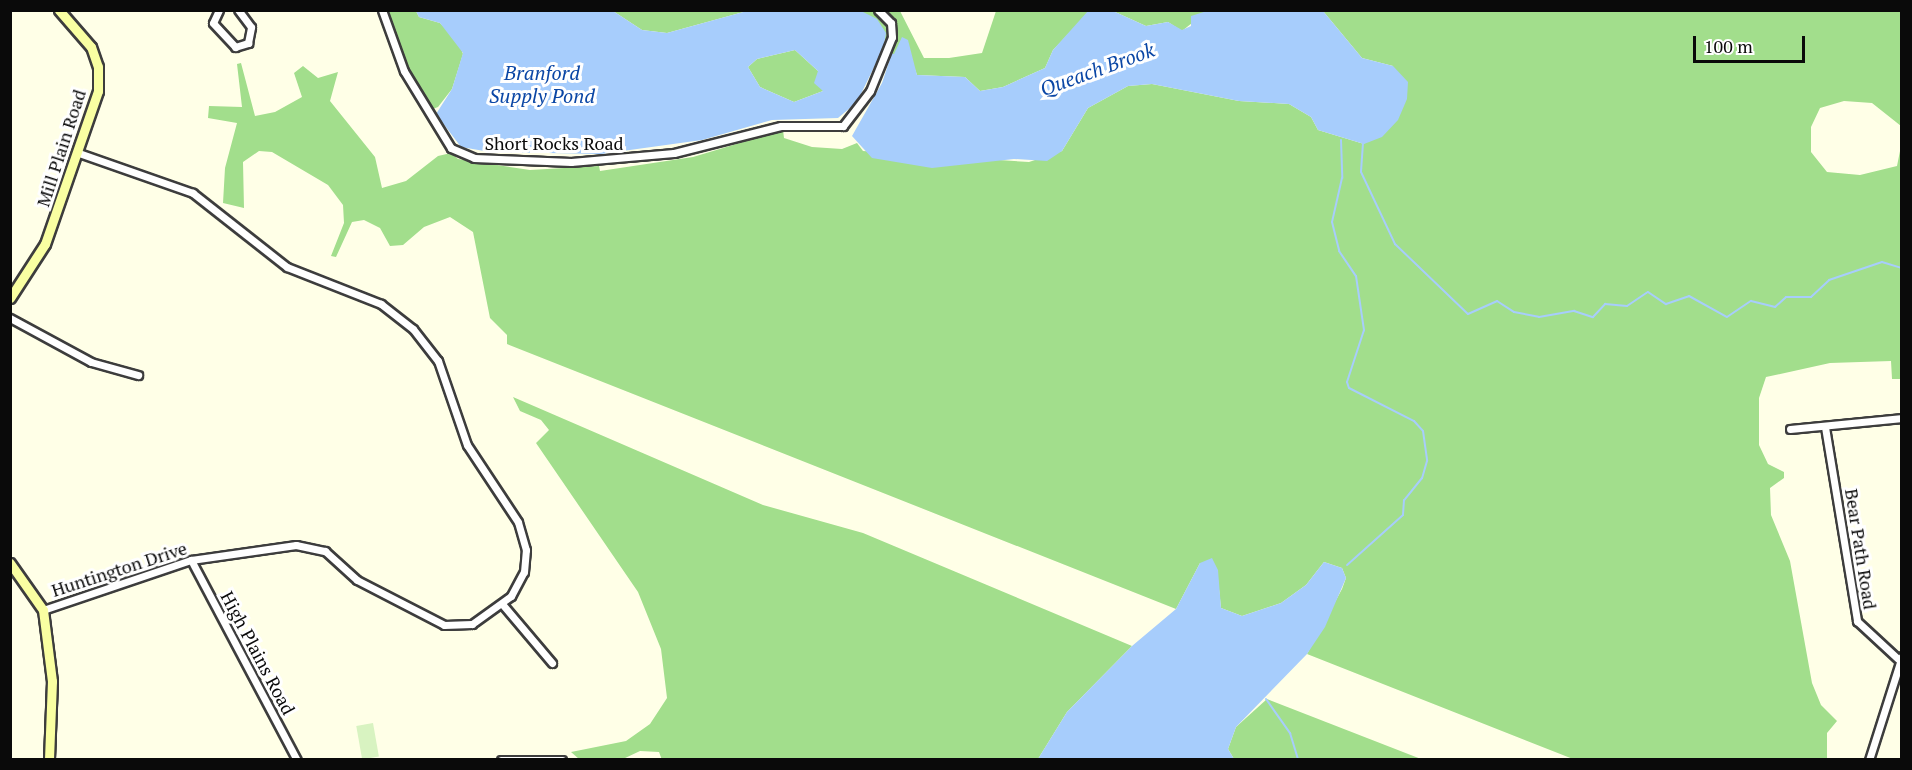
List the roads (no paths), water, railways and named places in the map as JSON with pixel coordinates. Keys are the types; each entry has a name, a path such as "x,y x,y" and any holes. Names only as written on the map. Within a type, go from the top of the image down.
{"street":[{"name":"Mill Plain Road","path":"10,298 45,244 79,153 98,90 98,67 86,37 59,10"},
{"path":"219,10 213,23 236,47 248,43 251,27 238,10"},
{"name":"Short Rocks Road","path":"382,10 399,62 440,135 456,152 474,158 605,162 696,148 771,128 843,126 860,107 886,55 893,29 878,10"},
{"path":"79,153 193,192 287,267 381,304 413,329 438,361 467,445 518,522 526,550 524,572 503,605 552,663"},
{"path":"10,318 91,362 138,375"},
{"path":"1790,429 1902,418"},
{"name":"Bear Path Road","path":"1826,427 1857,621 1900,657"},
{"name":"Huntington Drive","path":"43,610 191,560 277,550 296,545 325,551 357,580 444,625 472,624 503,605"},
{"name":"High Plains Road","path":"191,560 297,759"},
{"path":"10,563 43,610 52,681 49,759"},
{"path":"1869,759 1900,657"},
{"path":"501,759 562,759"}],"water":[{"name":"Branford Supply Pond","path":"416,11 613,11 642,30 667,33 747,11 861,11 877,19 886,33 883,51 894,54 902,37 908,40 917,75 965,77 980,91 1003,87 1045,68 1053,50 1088,11 1113,11 1146,26 1168,22 1182,30 1191,26 1191,16 1207,11 1323,11 1362,58 1393,66 1408,82 1407,99 1398,120 1382,137 1364,144 1318,130 1311,117 1289,104 1239,101 1152,84 1128,86 1088,108 1062,151 1047,161 1014,159 932,168 872,158 852,136 882,83 890,59 880,55 857,102 838,118 772,120 702,140 601,154 490,152 461,147 436,114 452,89 463,53 440,23 419,17","holes":["795,50 818,71 814,83 823,91 794,102 760,87 748,67 757,59"]},
{"path":"1212,558 1218,570 1221,608 1242,616 1281,603 1306,585 1324,562 1342,568 1346,578 1325,627 1307,654 1236,727 1228,749 1234,759 1038,759 1067,712 1132,646 1176,609 1200,563"}],"waterway":[{"name":"Queach Brook","path":"1341,140 1342,178 1332,222 1339,251 1356,276 1364,330 1347,382 1349,388 1414,421 1423,431 1427,461 1422,478 1404,500 1403,515 1347,565"},
{"path":"1363,143 1361,172 1395,244 1468,314 1497,301 1514,312 1539,317 1574,311 1593,317 1605,304 1627,306 1648,292 1666,304 1689,296 1727,317 1751,301 1775,307 1786,297 1811,297 1829,280 1882,262 1902,268"},
{"path":"1266,699 1290,733 1298,760"}]}
